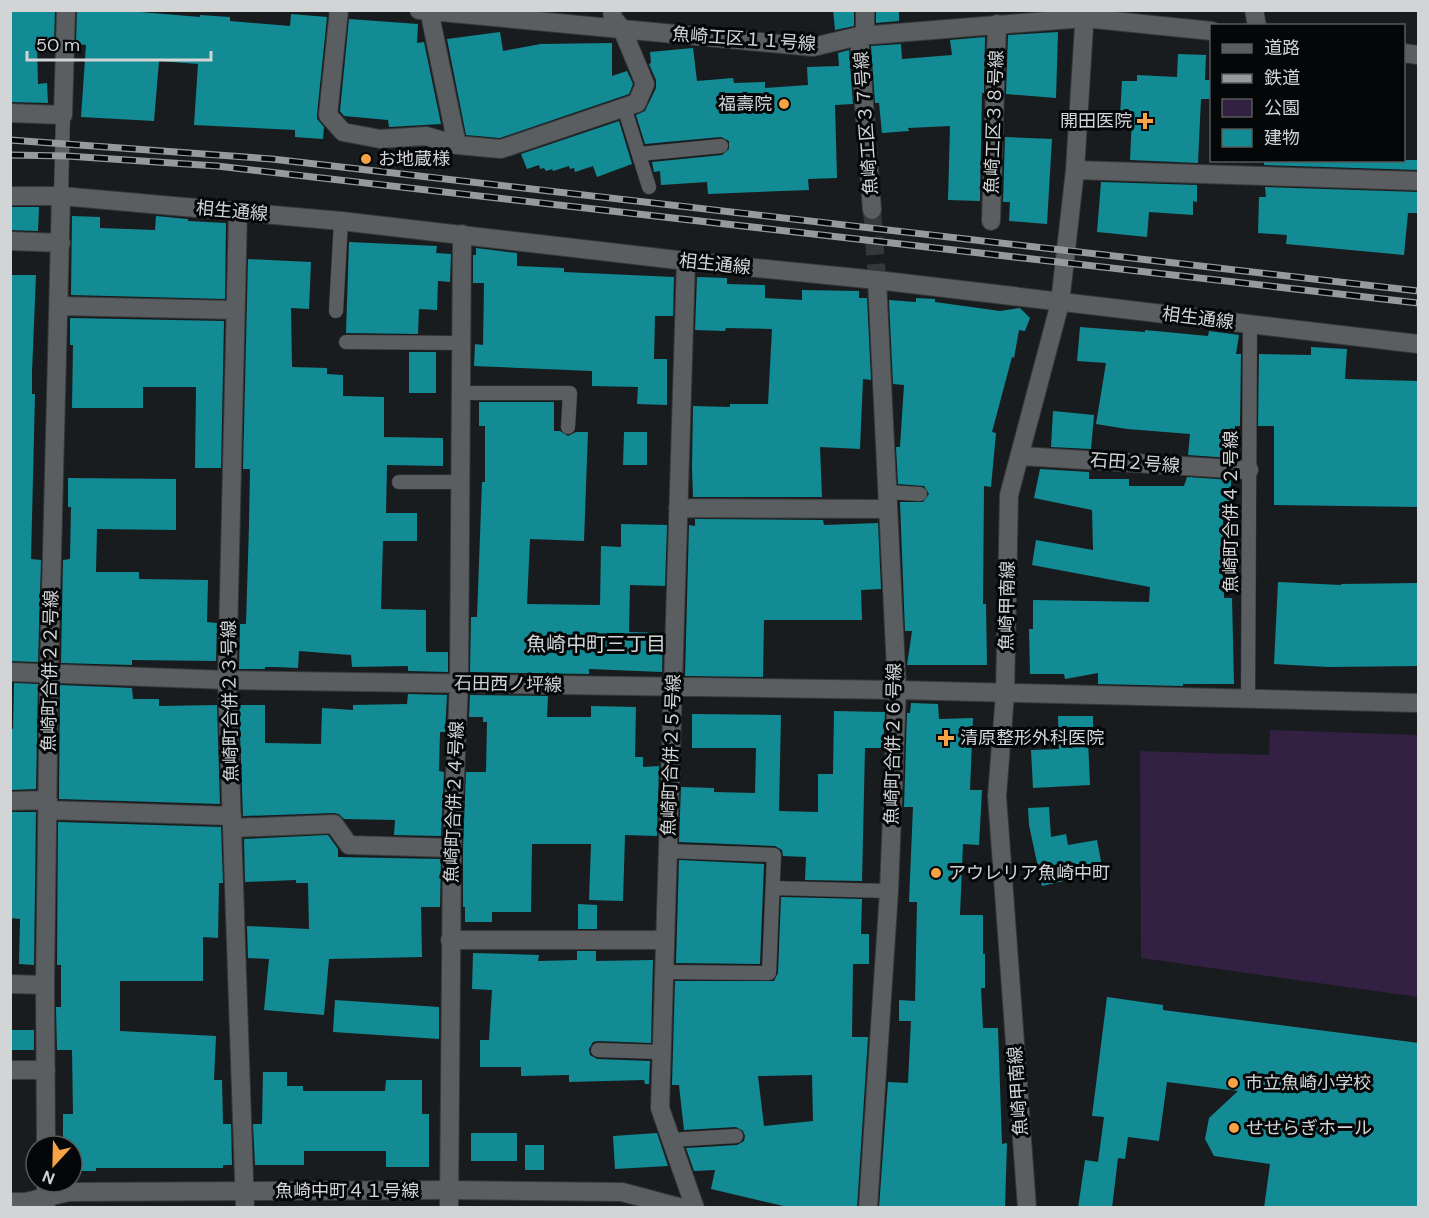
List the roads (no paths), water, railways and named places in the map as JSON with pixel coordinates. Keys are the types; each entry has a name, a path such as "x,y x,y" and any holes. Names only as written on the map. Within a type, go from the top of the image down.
{"street":[{"path":"10,113 63,115 66,10"},
{"path":"339,10 328,115 344,132 380,139 426,136 457,145 501,149 637,103 645,84 622,29 613,18 612,10"},
{"name":"魚崎工区３７号線","path":"865,10 862,36 872,210"},
{"path":"426,11 457,145"},
{"name":"魚崎工区１１号線","path":"426,11 813,47 862,36 1084,14 1210,31"},
{"name":"魚崎甲南線","path":"1027,1208 997,796 1005,694 1009,495 1060,303 1075,170 1084,14"},
{"name":"魚崎工区３８号線","path":"991,221 997,24"},
{"path":"1075,170 1283,169 1419,181"},
{"name":"相生通線","path":"10,196 61,196 340,221 686,261 877,280 1419,344"},
{"name":"魚崎町合併２２号線","path":"46,1134 45,985 49,673 61,196"},
{"name":"魚崎町合併２３号線","path":"238,212 227,680 245,1199"},
{"name":"魚崎町合併２４号線","path":"449,1199 450,940 459,683 462,234"},
{"path":"10,242 60,243"},
{"name":"魚崎町合併２５号線","path":"686,261 660,1108 695,1208"},
{"name":"魚崎町合併２６号線","path":"868,1208 889,891 897,690 877,280"},
{"path":"59,306 235,310"},
{"name":"石田２号線","path":"1020,456 1249,471"},
{"path":"678,508 888,501"},
{"name":"石田西ノ坪線","path":"10,672 227,680 897,690 1419,703"},
{"path":"10,801 232,822 334,824 349,845 452,848"},
{"path":"450,940 665,940"},
{"path":"10,984 45,985"},
{"path":"10,1070 46,1070"},
{"name":"魚崎中町４１号線","path":"10,1202 25,1202 46,1195 69,1192 245,1199 449,1199 622,1192 682,1208"}],"lane":[{"path":"624,107 650,187"},
{"path":"61,196 63,115"},
{"path":"639,154 721,146"},
{"path":"336,311 340,221"},
{"name":"魚崎町合併４２号線","path":"1248,699 1250,324"},
{"path":"346,342 461,343"},
{"path":"461,393 570,393 568,427"},
{"path":"399,482 460,482"},
{"path":"888,501 920,494"},
{"path":"664,972 769,973 773,888 774,855 668,851"},
{"path":"773,888 889,891"},
{"path":"598,1050 661,1052"},
{"path":"670,1140 736,1136"}],"tunnel":[{"path":"872,210 877,280"}],"railway":[{"path":"10,140 272,159 1418,291"},
{"path":"10,155 67,156 217,166 1418,303"}],"place":[{"name":"福壽院","path":"784,104"},
{"name":"開田医院","path":"1145,121"},
{"name":"お地蔵様","path":"366,159"},
{"name":"清原整形外科医院","path":"946,738"},
{"name":"アウレリア魚崎中町","path":"936,873"},
{"name":"市立魚崎小学校","path":"1233,1083"},
{"name":"せせらぎホール","path":"1234,1128"}],"district":[{"name":"魚崎中町三丁目","path":"596,644"}]}
